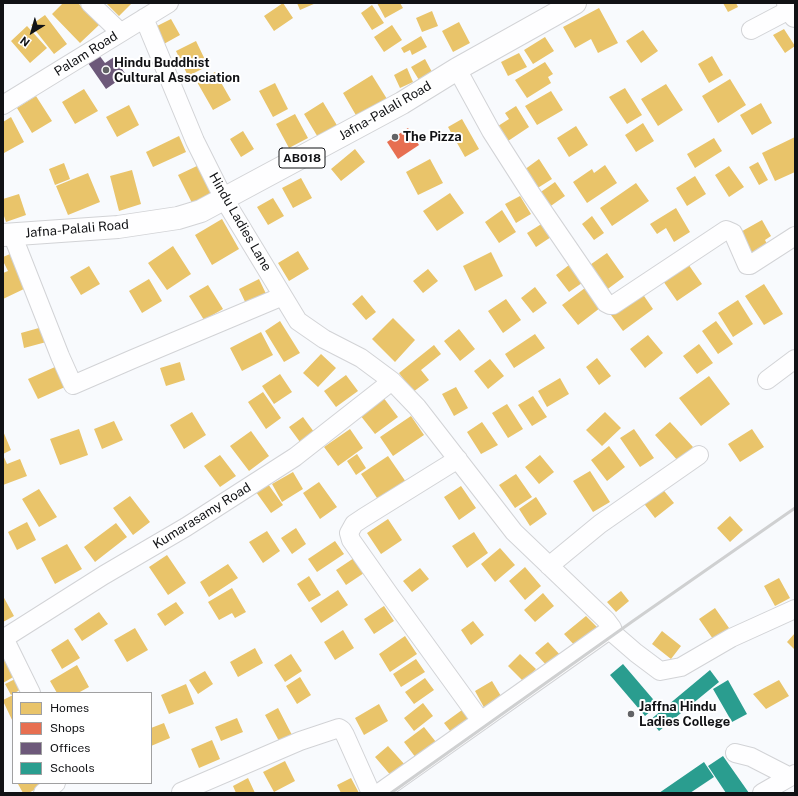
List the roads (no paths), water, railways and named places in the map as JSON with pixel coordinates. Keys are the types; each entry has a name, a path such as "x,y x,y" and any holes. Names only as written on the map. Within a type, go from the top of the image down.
{"main road":[{"name":"Jafna-Palali Road","path":"7,235 118,227 178,218 201,211 402,103 457,69 575,3"}],"street":[{"path":"90,3 120,32"},
{"name":"Palam Road","path":"3,105 169,3"},
{"path":"751,30 792,9"},
{"name":"Hindu Ladies Lane","path":"144,18 195,141 224,199 298,321 324,339 361,358 392,381 417,407 514,532 606,620 612,628 614,634 660,671 681,667 731,638 795,609"},
{"path":"457,69 491,131 530,192 606,303 610,305 613,305 726,230 733,232 747,265 750,265 795,236"},
{"path":"7,235 73,385 283,296"},
{"path":"767,380 795,358"},
{"name":"Kumarasamy Road","path":"4,639 104,575 186,527 295,457 392,381"},
{"path":"549,566 600,524 699,455"},
{"path":"458,459 362,518 354,524 349,533 351,540 481,721"},
{"path":"378,793 612,628"},
{"path":"4,639 30,692"},
{"path":"182,793 181,792 300,742 339,728 346,735 371,793"},
{"path":"735,753 751,757 793,775"},
{"path":"762,793 793,775"},
{"path":"43,793 55,784"}],"railway":[{"path":"391,793 795,508"}],"place":[{"name":"Hindu Buddhist Cultural Association","path":"106,70"},
{"name":"The Pizza","path":"395,137"},
{"name":"Jaffna Hindu Ladies College","path":"631,714"}]}
